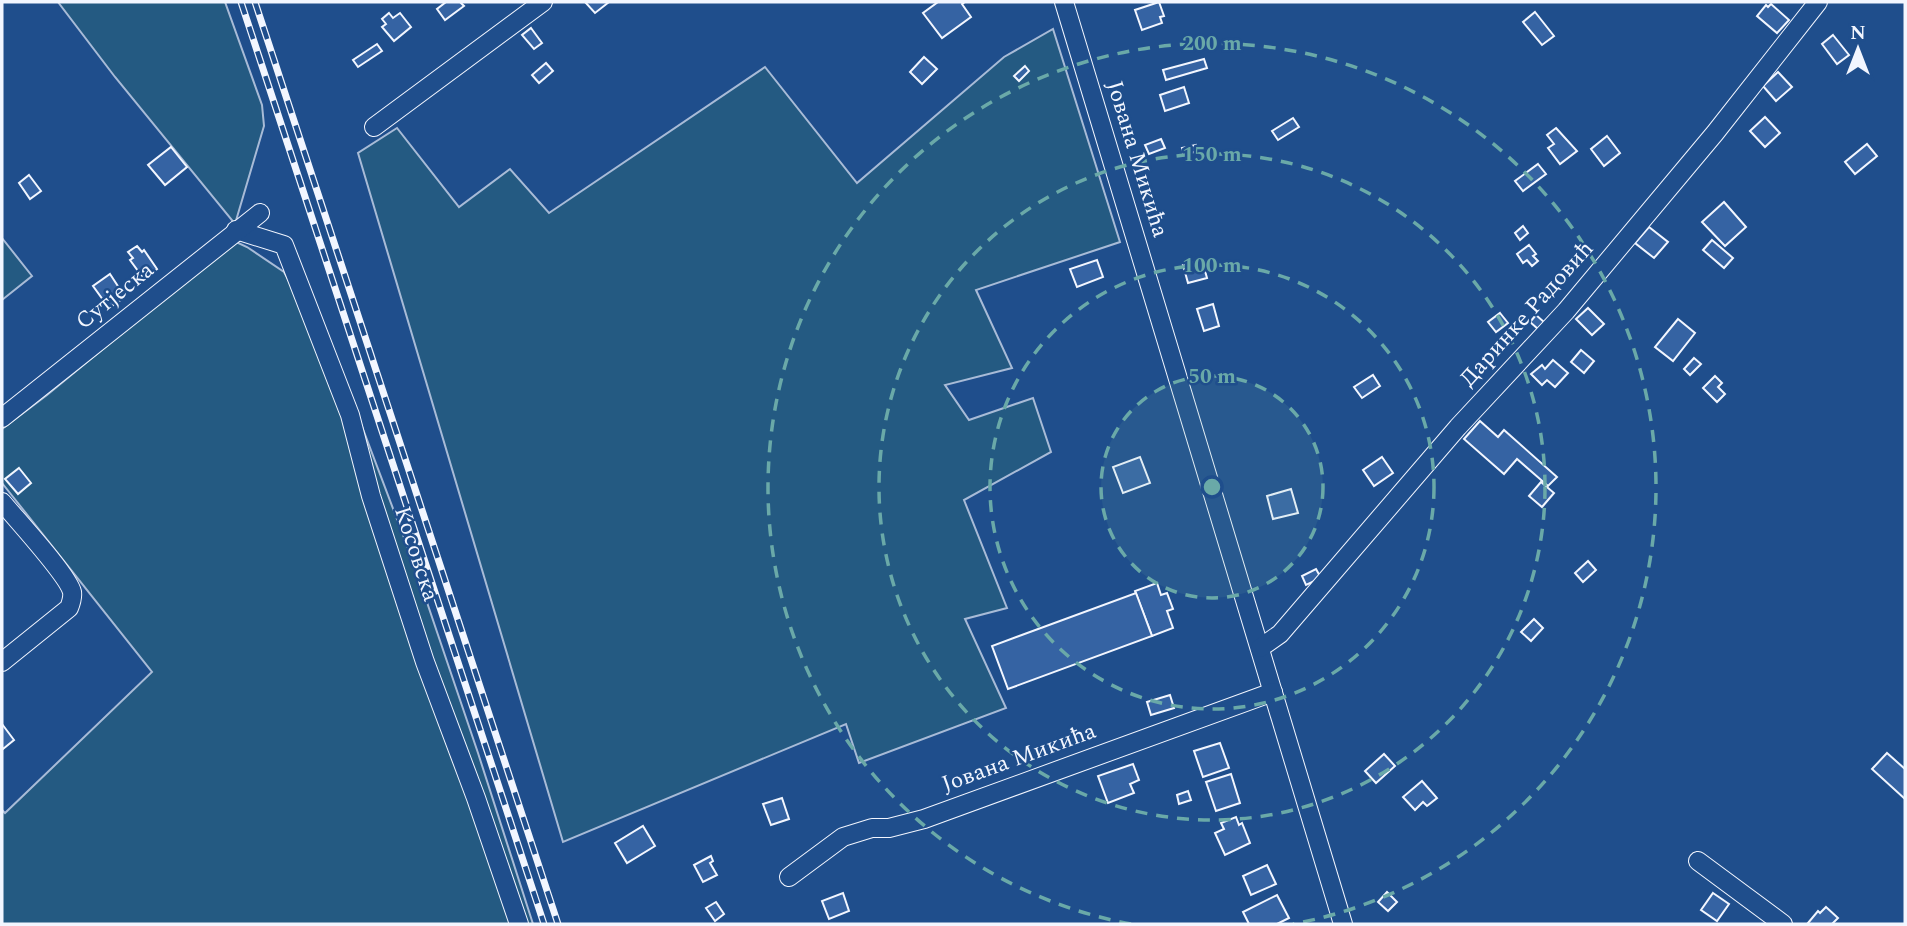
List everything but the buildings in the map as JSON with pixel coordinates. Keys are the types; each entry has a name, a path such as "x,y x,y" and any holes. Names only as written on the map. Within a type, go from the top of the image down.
{"street":[{"path":"374,128 543,2"},
{"name":"Јована Микића","path":"1064,2 1343,924"},
{"name":"Даринке Радовић","path":"1260,648 1280,634 1458,427 1566,312 1715,133 1818,2"},
{"name":"Сутјеска","path":"2,418 260,213"},
{"name":"Косовска","path":"236,230 284,245 298,278 350,415 371,496 425,662 519,924"},
{"path":"2,502 64,577 72,597 69,608 2,662"},
{"name":"Јована Микића","path":"789,877 843,837 872,828 889,828 923,819 1273,692"},
{"path":"1698,861 1783,924"}],"shaded area":[{"path":"58,2 225,2 262,105 264,126 235,224 115,77"},
{"path":"1053,29 1120,242 976,290 1012,368 945,385 969,420 1033,398 1051,452 964,500 1007,608 965,619 1006,708 859,763 846,724 563,842 358,153 397,128 459,207 510,169 549,213 765,67 857,183 1004,57"},
{"path":"2,238 32,276 2,300"},
{"path":"234,241 284,272 347,387 414,564 533,924 2,924 2,810 5,813 152,672 2,483 2,429"}],"railway":[{"path":"241,2 544,924"},
{"path":"255,2 558,924"}]}
